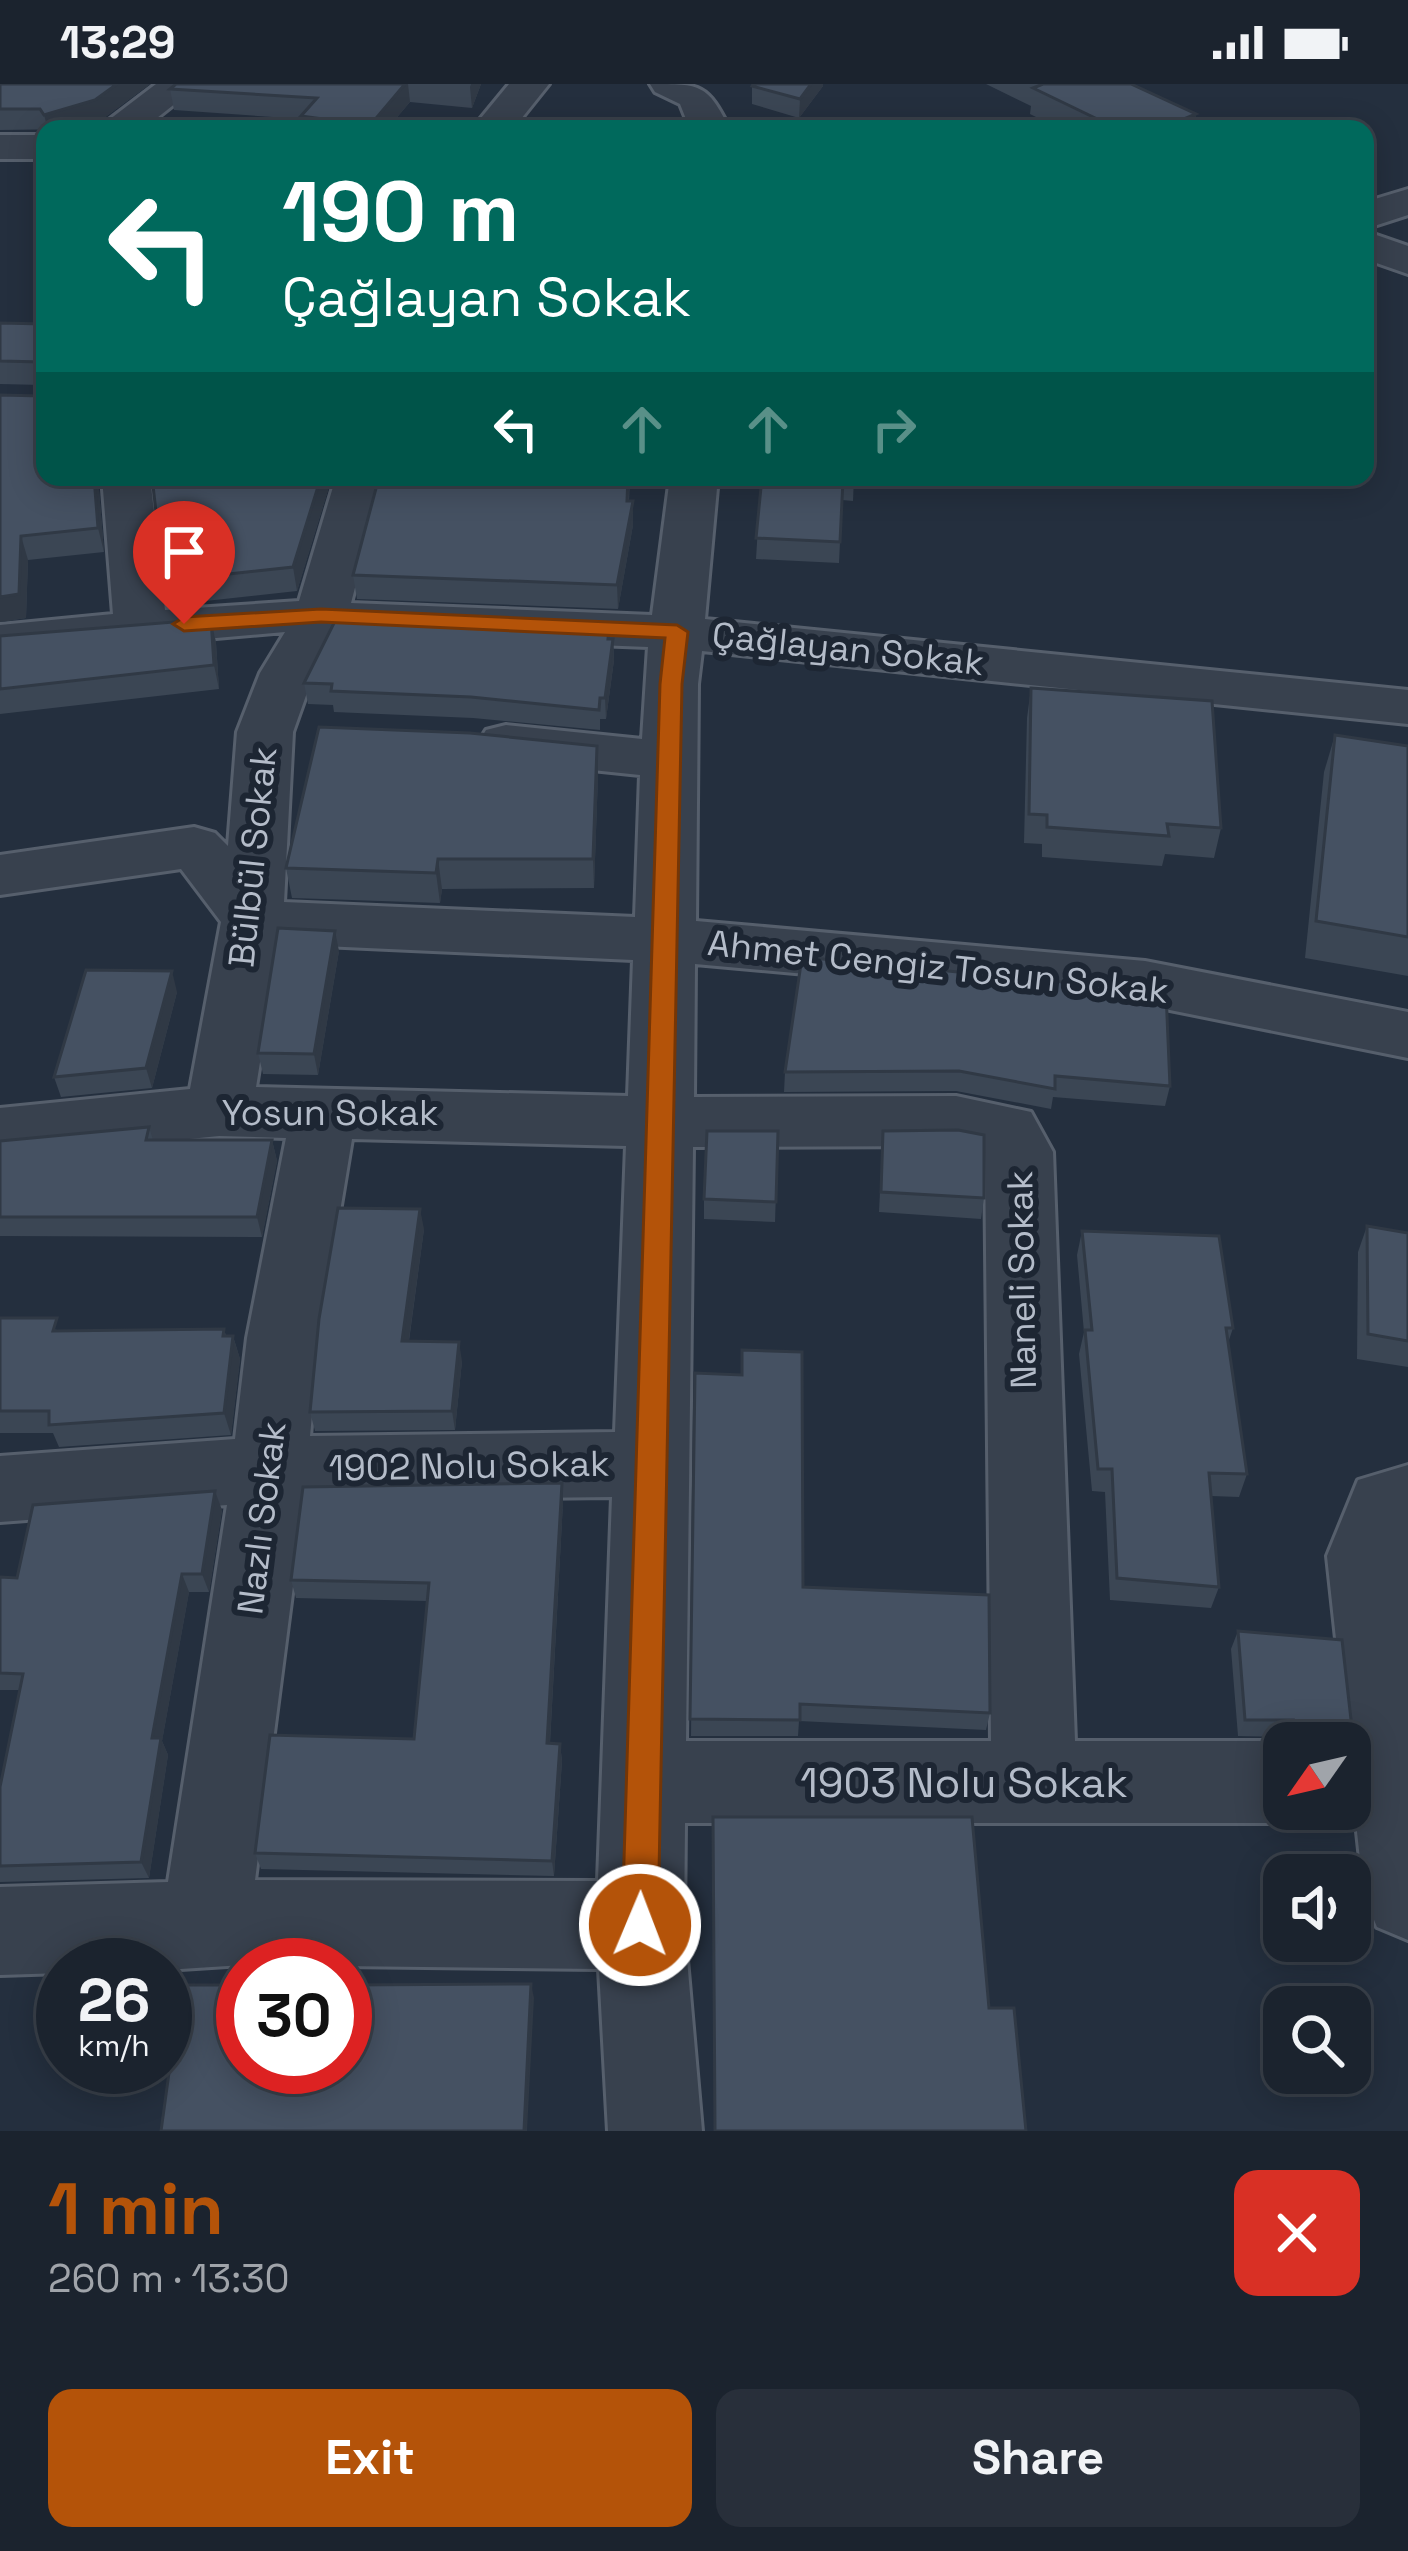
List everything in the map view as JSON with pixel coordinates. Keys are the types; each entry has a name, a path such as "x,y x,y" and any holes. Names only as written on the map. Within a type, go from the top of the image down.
{"street":[{"path":"130,120 181,84"},
{"path":"500,120 530,84"},
{"path":"669,84 697,98 706,120"},
{"path":"0,147 36,147"},
{"path":"1374,213 1408,201"},
{"path":"1374,248 1408,261"},
{"path":"127,486 140,628"},
{"name":"Bülbül Sokak","path":"219,1111 252,922 260,804 288,733 287,674 321,616 357,486"},
{"path":"655,2131 640,1925 669,760 693,486"},
{"name":"Çağlayan Sokak","path":"0,641 321,616 677,632 1408,707"},
{"path":"450,739 669,760"},
{"path":"0,842 260,804"},
{"path":"0,875 194,848 224,878 252,922"},
{"name":"Ahmet Cengiz Tosun Sokak","path":"252,922 664,940 1145,983 1408,1035"},
{"name":"Yosun Sokak","path":"0,1133 219,1111 660,1122"},
{"name":"Nazlı Sokak","path":"205,1925 283,1338 324,1112"},
{"name":"Naneli Sokak","path":"660,1122 956,1120 1007,1130 1019,1152 1034,1782"},
{"name":"1902 Nolu Sokak","path":"0,1489 269,1469 652,1464"},
{"path":"1408,1498 1385,1504 1366,1556 1372,1782 1408,1896"},
{"name":"1903 Nolu Sokak","path":"644,1782 1263,1782"},
{"path":"0,1931 205,1925 640,1925"}],"building":[{"path":"0,84 117,84 95,100 44,115 40,109 0,109"},
{"path":"176,84 405,84 375,120 301,116 317,98 170,89"},
{"path":"753,84 811,84 800,99"},
{"path":"1131,84 1196,114 1182,120 1099,120 1033,88"},
{"path":"0,323 36,324 36,362 0,361"},
{"path":"0,395 36,396 36,486 95,486 98,528 21,536 19,594 0,597"},
{"path":"153,486 318,486 293,567 164,581"},
{"path":"377,486 628,486 627,501 633,501 617,585 353,575"},
{"path":"761,486 843,486 840,542 756,538"},
{"path":"211,619 214,665 0,689 0,636"},
{"path":"336,619 609,629 608,639 613,639 605,698 600,698 599,710 471,697 331,691 332,684 304,683"},
{"path":"1031,688 1212,701 1221,828 1167,824 1169,836 1047,827 1047,815 1029,814"},
{"path":"319,727 470,733 597,746 593,859 438,859 436,873 286,868"},
{"path":"1335,735 1408,746 1408,937 1316,921"},
{"path":"278,928 335,931 314,1054 258,1053"},
{"path":"802,957 1166,992 1170,1086 1055,1076 1055,1089 959,1071 785,1072"},
{"path":"86,970 172,971 146,1068 54,1077"},
{"path":"149,1127 146,1140 272,1140 257,1217 0,1217 0,1141"},
{"path":"958,1130 984,1135 984,1198 881,1192 883,1131"},
{"path":"707,1131 778,1131 776,1202 704,1199"},
{"path":"338,1208 420,1209 402,1341 459,1342 452,1411 310,1412 319,1319"},
{"path":"1367,1226 1408,1233 1408,1341 1368,1334"},
{"path":"1082,1231 1219,1236 1233,1328 1226,1328 1247,1474 1209,1473 1219,1587 1117,1578 1112,1469 1098,1469 1085,1330 1092,1330"},
{"path":"0,1318 57,1318 53,1331 224,1329 223,1336 233,1336 224,1413 49,1425 49,1411 0,1411"},
{"path":"742,1350 802,1352 803,1587 989,1595 990,1713 800,1704 800,1720 690,1719 695,1373 742,1375"},
{"path":"562,1483 547,1743 560,1744 552,1861 255,1853 270,1735 414,1739 429,1583 291,1580 303,1487"},
{"path":"215,1491 202,1574 182,1574 152,1738 161,1738 141,1862 0,1866 0,1787 23,1674 0,1673 0,1577 17,1578 33,1505"},
{"path":"1238,1631 1342,1640 1351,1722 1245,1720"},
{"path":"713,1817 972,1817 989,2008 1014,2008 1026,2131 715,2131"},
{"path":"531,1984 524,2131 161,2131 166,2094 192,2094 192,1985 216,1985 216,2094 372,2094 372,1985"}],"route":[{"path":"184,624 321,616 677,632 671,684 640,1925"}]}
